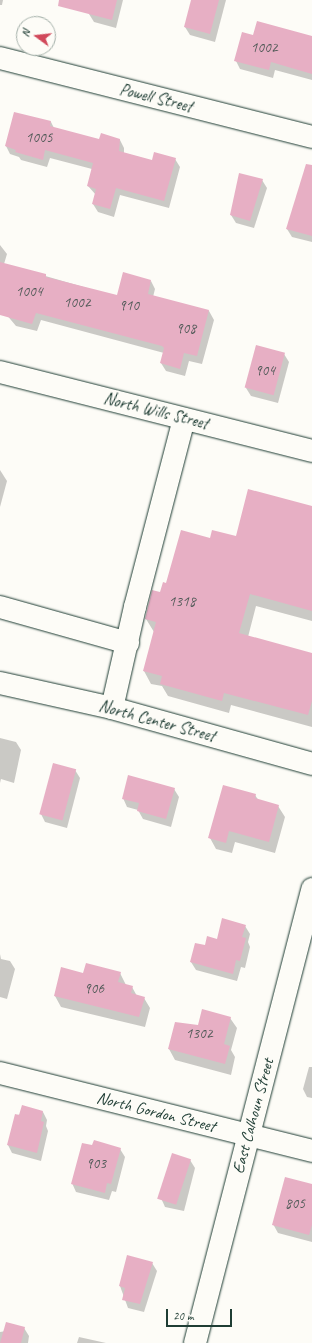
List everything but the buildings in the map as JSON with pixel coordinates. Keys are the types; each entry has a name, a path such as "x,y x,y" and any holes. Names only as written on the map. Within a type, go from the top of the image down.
{"street":[{"name":"Powell Street","path":"0,58 312,137"},
{"name":"North Wills Street","path":"0,372 312,451"},
{"path":"112,708 135,607 184,419"},
{"path":"0,607 128,643"},
{"name":"North Center Street","path":"0,683 112,708 312,764"},
{"name":"East Calhoun Street","path":"195,1343 312,889"},
{"name":"North Gordon Street","path":"0,1073 312,1151"}]}
